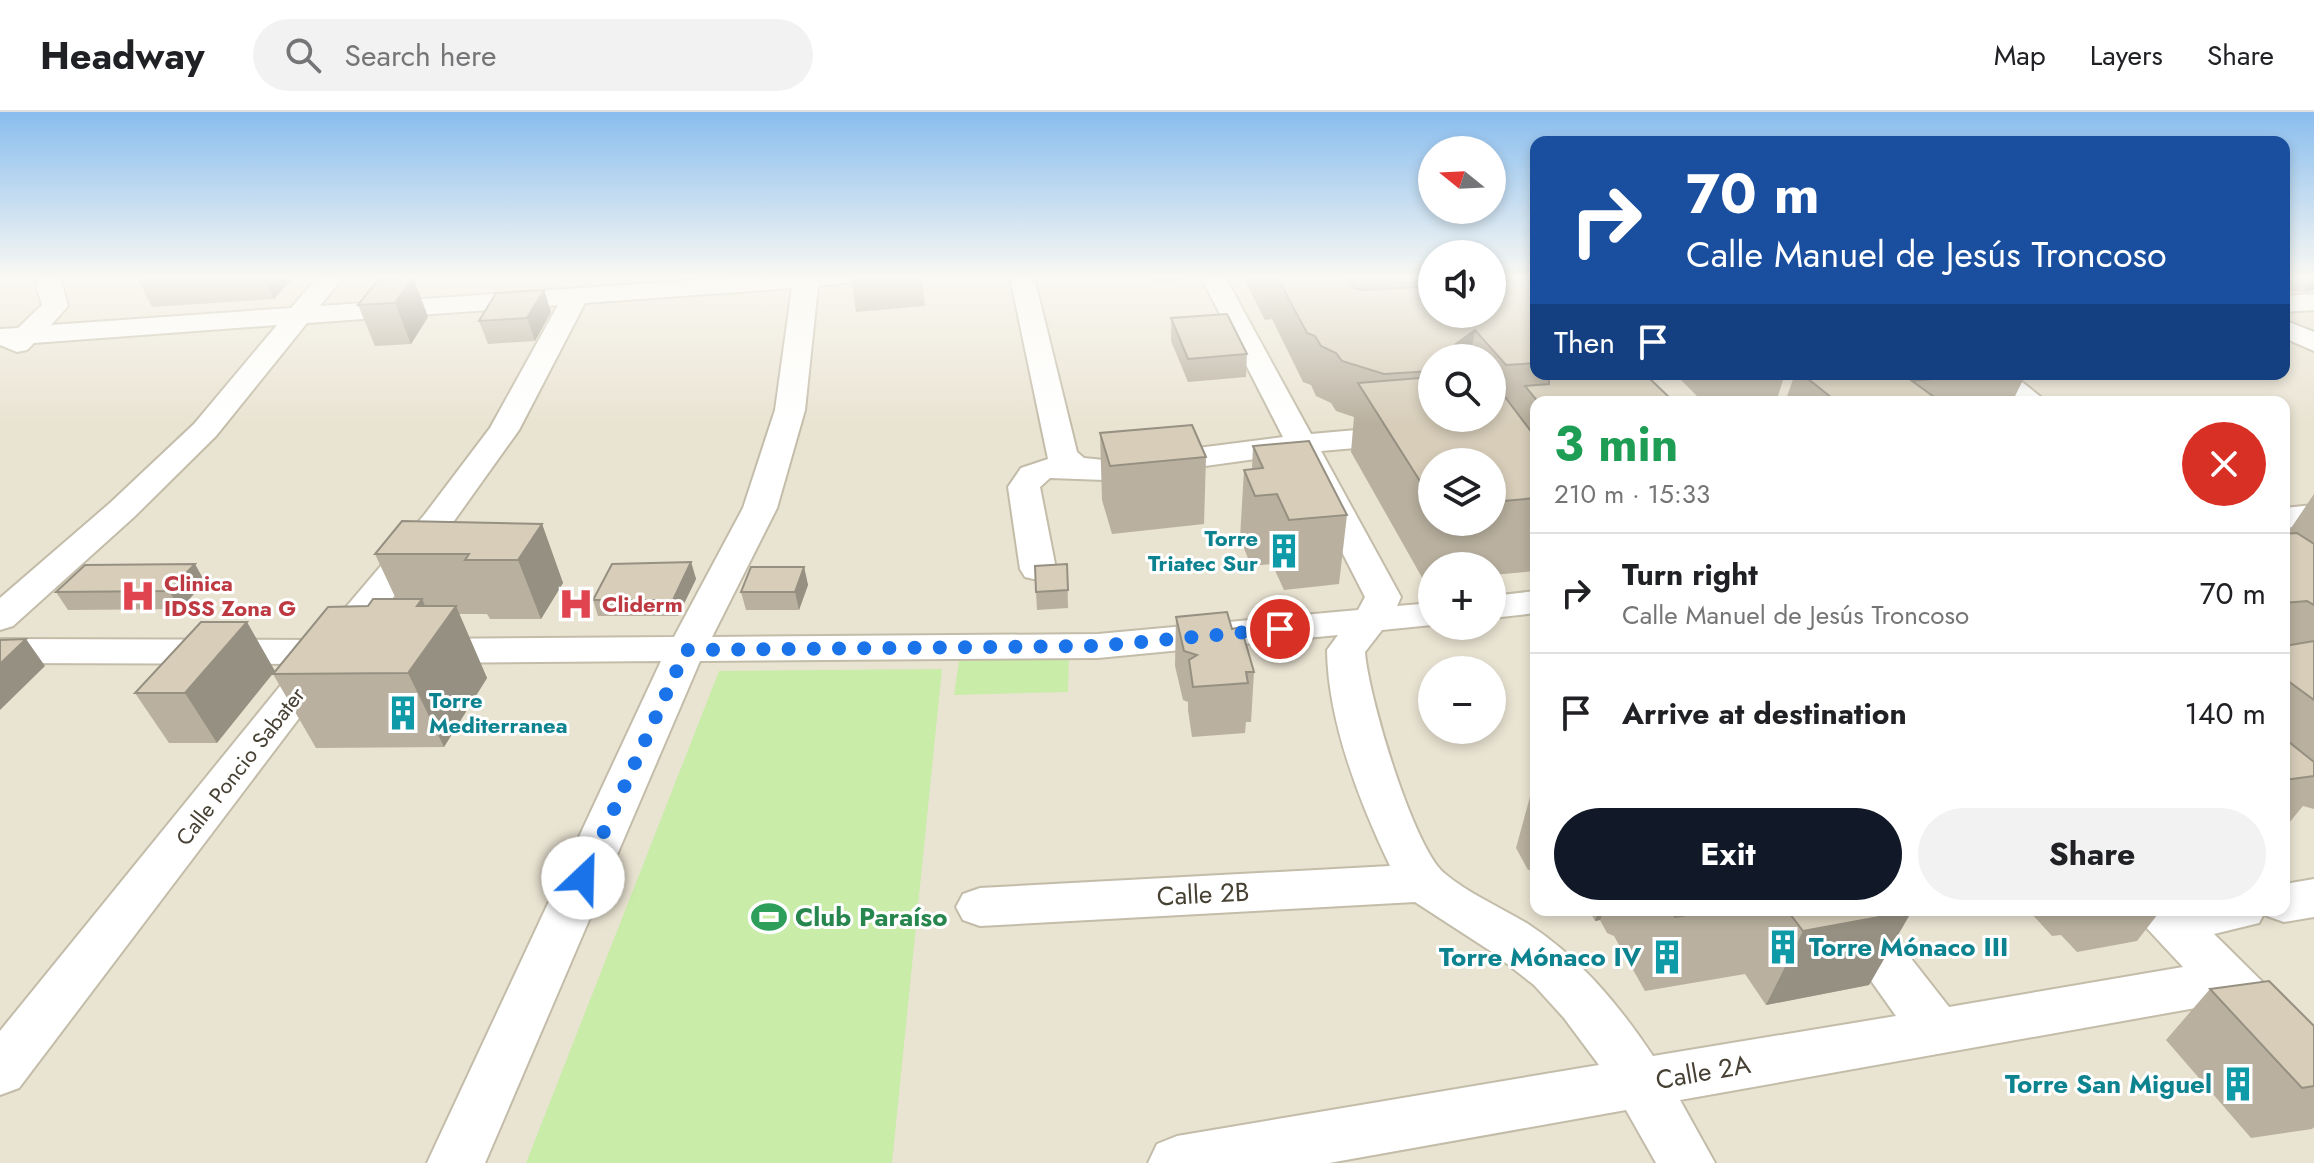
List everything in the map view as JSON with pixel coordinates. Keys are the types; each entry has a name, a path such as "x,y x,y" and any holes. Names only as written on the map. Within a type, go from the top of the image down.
{"street":[{"path":"0,359 36,326"},
{"path":"0,337 150,326"},
{"path":"0,618 122,510 205,430 293,326"},
{"name":"Calle Poncio Sabater","path":"0,1071 329,652 437,521 504,430 559,326"},
{"path":"456,1163 686,650 760,508 790,410 800,326"},
{"path":"1033,326 1062,456 1075,467"},
{"path":"1238,326 1383,597 1370,621 1346,650 1350,689 1384,799 1410,863 1425,884 1535,957 1563,980 1641,1083 1686,1163"},
{"path":"2290,331 2314,343"},
{"path":"2001,380 2024,396"},
{"path":"1038,569 1024,487 1027,478 1036,471 1053,467 1104,470 1299,444 1426,433"},
{"path":"2290,517 2314,515"},
{"path":"1506,605 1530,603"},
{"path":"0,651 329,652 1098,646 1418,616"},
{"name":"Calle 2B","path":"980,907 1372,884 1425,884"},
{"path":"2290,902 2314,898"},
{"path":"1850,916 1938,1032"},
{"path":"2164,916 2314,1069"},
{"name":"Calle 2A","path":"1177,1163 2229,981"}],"shaded area":[{"path":"0,326 1530,326 1530,380 2290,380 2290,326 2314,326 2314,1163 0,1163"}],"green space":[{"path":"1069,658 1068,692 954,695 959,661"},
{"name":"Club Paraíso","path":"942,669 892,1163 526,1163 719,671"}],"building":[{"path":"1174,326 1233,326 1247,354 1188,359"},
{"path":"1303,326 1530,326 1530,363 1506,365 1506,344 1487,344 1475,330 1456,344 1418,344 1418,372 1384,374 1342,361 1336,353 1321,346 1315,336 1307,333"},
{"path":"1418,378 1418,432 1506,432 1506,398 1530,430 1530,499 1506,501 1506,448 1418,448 1418,478 1358,383"},
{"path":"1549,380 1651,380 1668,396 1533,396 1525,386 1549,384"},
{"path":"1810,380 1922,380 1912,381 1933,396 1830,396"},
{"path":"1192,425 1206,457 1110,466 1100,433"},
{"path":"1309,441 1347,515 1289,520 1277,494 1255,496 1244,470 1263,468 1253,446"},
{"path":"402,521 542,524 518,560 465,560 469,554 375,554"},
{"path":"2297,533 2314,544 2314,605 2307,601 2290,602 2290,534"},
{"path":"691,562 673,600 593,600 612,564"},
{"path":"195,564 169,591 56,592 85,565"},
{"path":"1067,564 1068,590 1036,592 1035,566"},
{"path":"751,567 804,567 795,592 741,592"},
{"path":"373,599 422,599 417,606 456,606 408,673 273,674 328,607 368,606"},
{"path":"1227,612 1232,629 1241,627 1254,672 1246,672 1248,683 1193,687 1189,660 1197,655 1184,651 1176,617"},
{"path":"201,622 247,622 185,693 135,693"},
{"path":"26,639 0,664 0,640"},
{"path":"2314,641 2314,700 2290,682 2290,645"},
{"path":"2290,743 2314,762 2314,776 2290,779"},
{"path":"1792,916 1885,916 1803,931"},
{"path":"2269,981 2314,1026 2314,1086 2302,1088 2210,989"}],"place":[{"name":"Torre Triatec Sur","path":"1284,551"},
{"name":"Clinica IDSS Zona G","path":"138,596"},
{"name":"Cliderm","path":"576,604"},
{"name":"Torre Mediterranea","path":"403,713"},
{"name":"Club Paraíso","path":"769,917"},
{"name":"Torre Mónaco III","path":"1783,947"},
{"name":"Torre Mónaco IV","path":"1667,957"},
{"name":"Torre San Miguel","path":"2238,1084"}],"route":[{"path":"583,878 686,650 1098,646 1280,629"}]}
